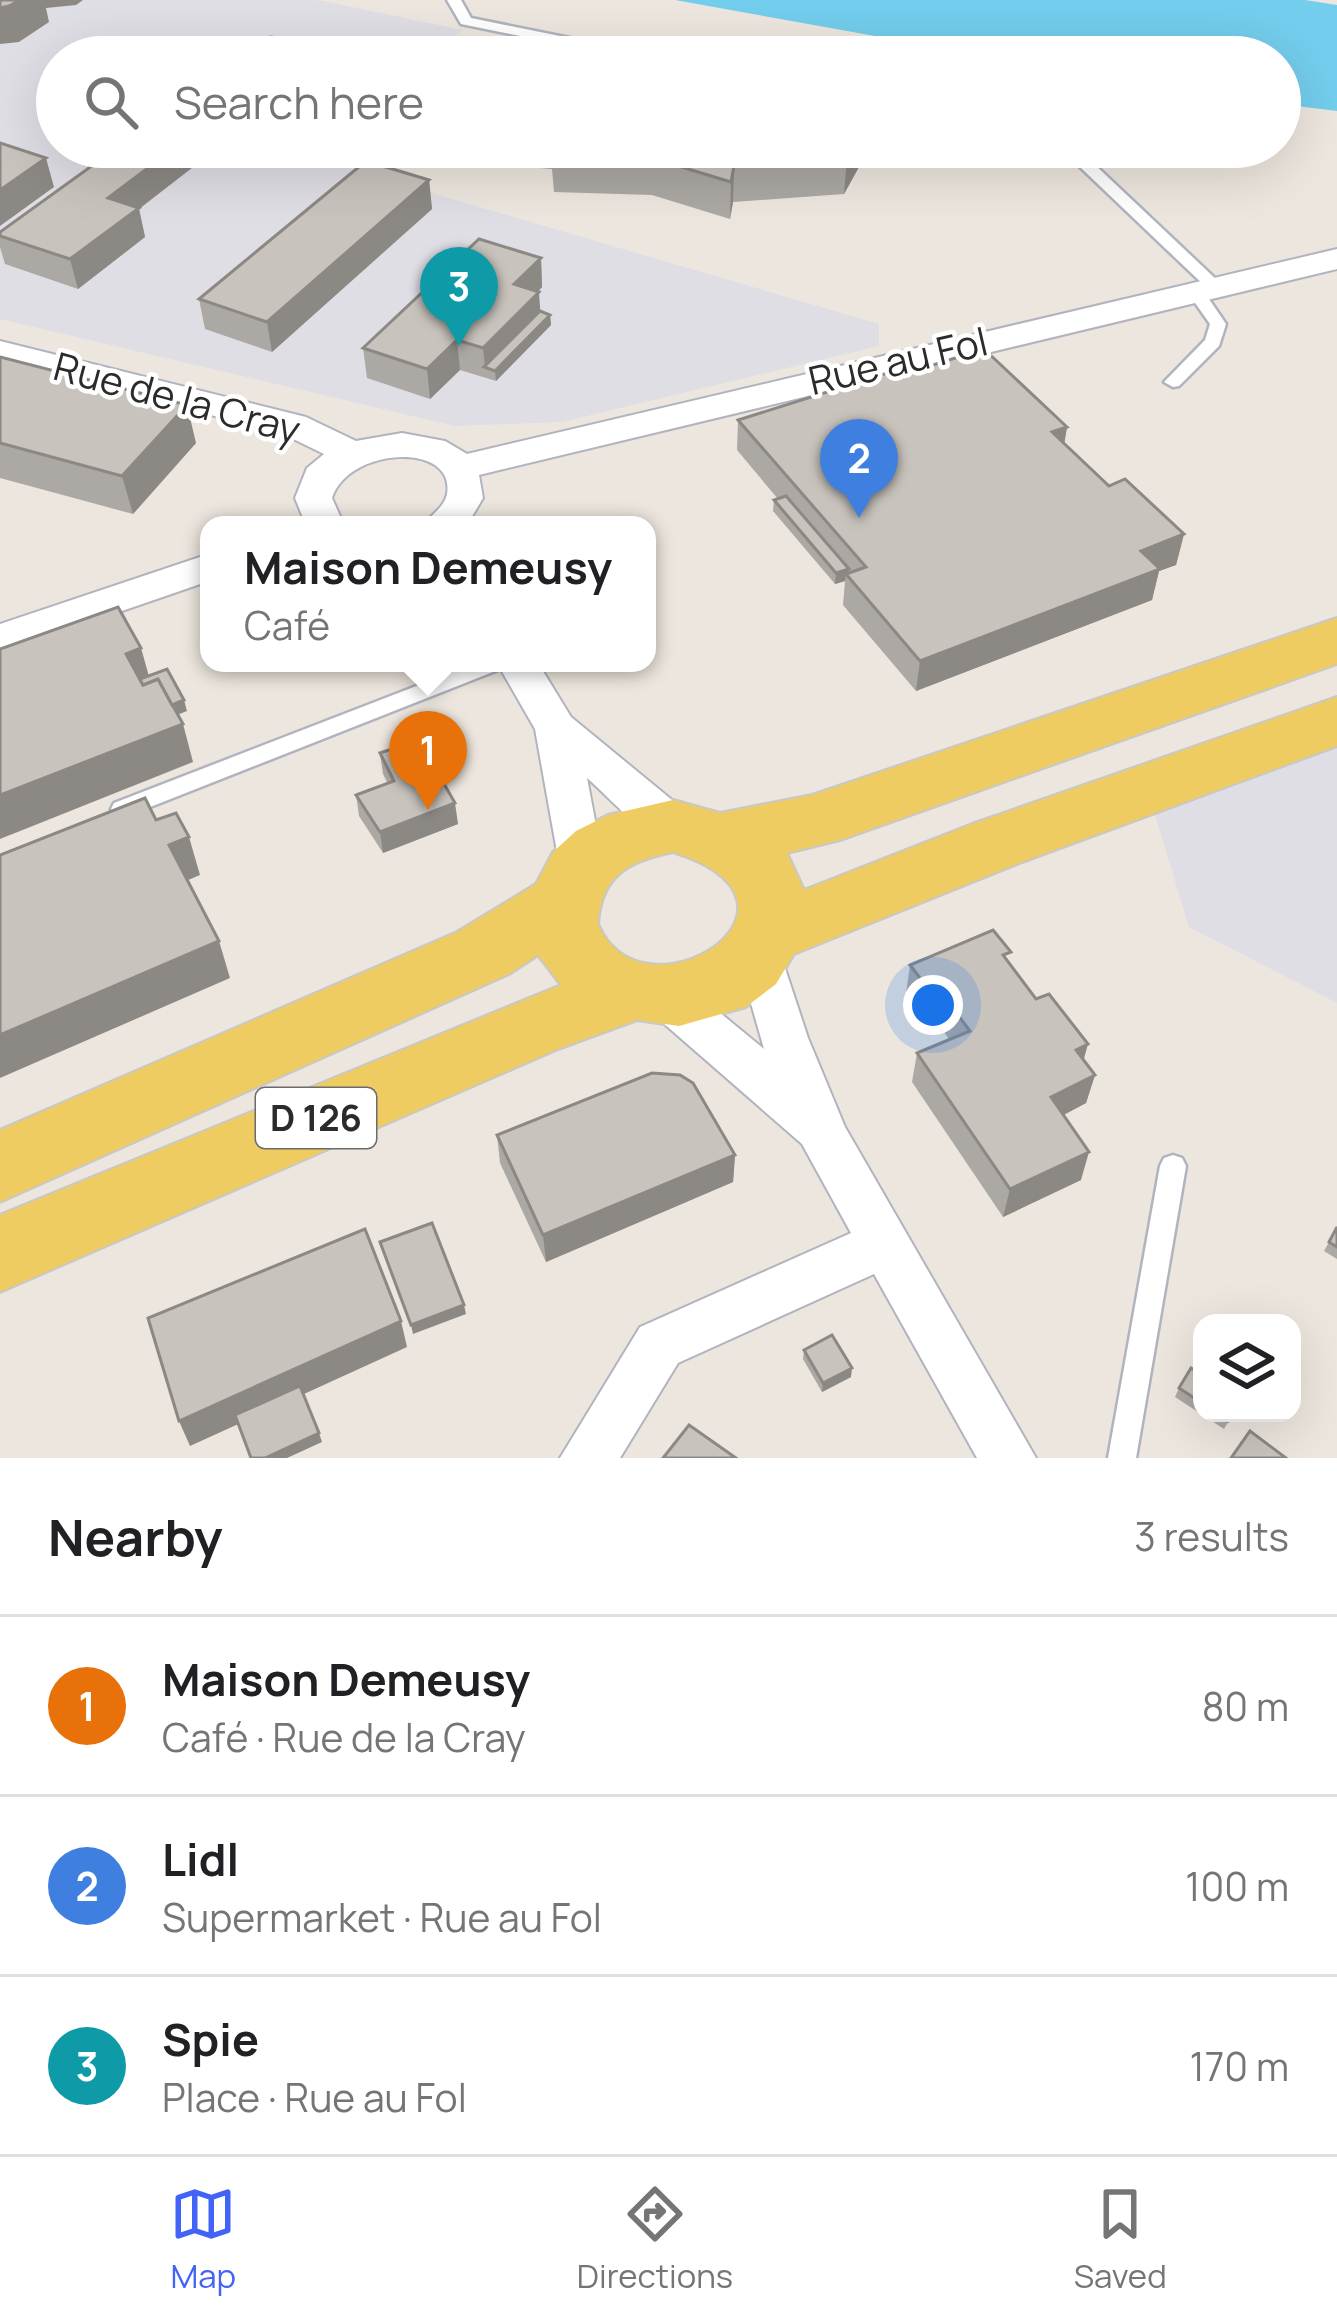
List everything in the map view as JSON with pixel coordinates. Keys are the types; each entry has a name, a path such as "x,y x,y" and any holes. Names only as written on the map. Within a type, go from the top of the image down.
{"main road":[{"path":"699,832 762,869 772,890 775,911 765,943 742,972 719,985 649,992 587,965 572,946 572,883 622,835 816,821 1337,640"},
{"path":"765,943 998,843 1337,721"},
{"name":"D 126","path":"0,1167 483,952 572,883"},
{"name":"D 126","path":"0,1254 531,1027 649,992"}],"street":[{"name":"Rue au Fol","path":"459,468 1337,259"},
{"name":"Rue de la Cray","path":"0,351 293,425 352,453"},
{"path":"318,516 312,495 332,464 352,453 400,444 445,456 459,468 466,494 452,516"},
{"path":"0,638 200,570"},
{"path":"522,672 556,728 699,832"},
{"path":"556,728 572,883"},
{"path":"765,943 784,1038 824,1137 1008,1458"},
{"path":"649,992 738,1055 824,1137"},
{"path":"588,1458 659,1345 886,1243"}],"lane":[{"path":"454,0 466,22 537,36"},
{"path":"1087,168 1203,288 1218,324 1213,342 1173,382"},
{"path":"109,814 473,672"},
{"path":"1123,1458 1173,1166"}],"shaded area":[{"path":"0,0 318,0 463,30 456,36 36,36 36,168 347,168 879,324 879,346 562,422 455,426 0,319"},
{"path":"1337,741 1337,1003 1189,927 1154,812"}],"water":[{"path":"675,0 1305,0 1337,5 1337,111 1301,107 1301,36 875,36"}],"building":[{"path":"0,0 20,0 0,8"},
{"path":"0,143 36,155 36,165 0,190"},
{"path":"89,168 148,168 108,198 139,208 70,259 0,236"},
{"path":"358,168 389,168 429,180 267,322 199,299"},
{"path":"685,168 734,168 731,182"},
{"path":"479,239 541,258 514,284 539,292 483,348 457,340 427,369 363,348"},
{"path":"540,311 550,315 495,371 484,367"},
{"path":"984,349 1067,427 1052,432 1109,486 1125,479 1184,534 1141,551 1160,569 920,661 846,574 866,567 738,420 897,370 901,375"},
{"path":"0,357 187,405 122,476 0,443"},
{"path":"786,496 849,569 836,573 774,500"},
{"path":"118,607 141,648 126,654 143,685 158,679 183,724 0,795 0,649"},
{"path":"167,669 184,700 172,705 158,679 143,685 140,679"},
{"path":"442,736 453,757 435,768 455,803 380,832 356,795 394,781 380,753"},
{"path":"145,798 156,820 176,813 189,837 169,845 219,941 0,1035 0,855"},
{"path":"993,930 1011,952 1003,955 1036,999 1049,994 1088,1044 1076,1050 1095,1075 1051,1097 1089,1152 1010,1189 917,1053 970,1031 935,984 927,987 910,965"},
{"path":"652,1073 680,1075 693,1083 735,1155 543,1235 497,1135"},
{"path":"432,1223 464,1305 411,1325 380,1242"},
{"path":"365,1229 401,1321 179,1421 148,1318"},
{"path":"832,1335 852,1368 823,1383 804,1350"},
{"path":"1191,1368 1193,1369 1193,1397 1179,1388"},
{"path":"300,1386 319,1433 265,1458 251,1458 235,1415"},
{"path":"689,1425 736,1458 663,1458"},
{"path":"1250,1431 1286,1458 1231,1458"}],"place":[{"name":"Spie","path":"459,346"},
{"name":"Lidl","path":"859,518"},
{"name":"Maison Demeusy","path":"428,810"}]}
